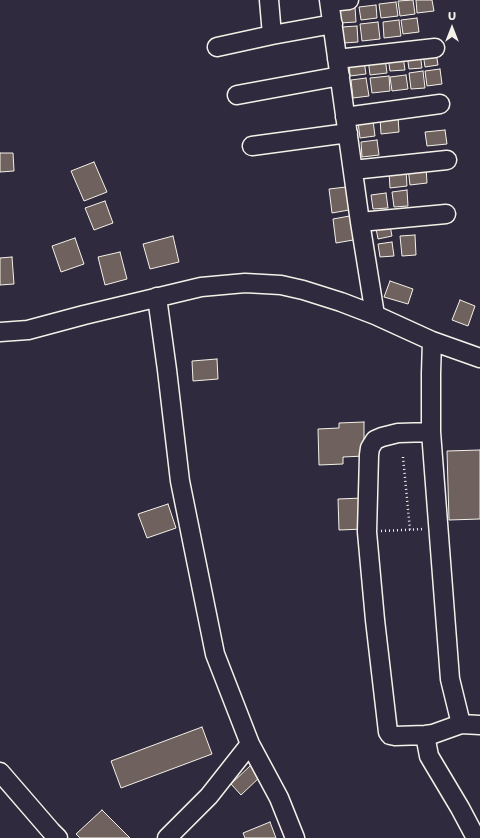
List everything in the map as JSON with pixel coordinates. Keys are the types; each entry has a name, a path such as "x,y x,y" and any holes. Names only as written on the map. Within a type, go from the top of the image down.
{"street":[{"path":"269,0 272,35"},
{"path":"349,0 330,1 346,125 374,315"},
{"path":"217,47 333,24"},
{"path":"337,59 435,48"},
{"path":"236,95 340,76"},
{"path":"252,146 440,104"},
{"path":"353,170 447,160"},
{"path":"360,222 446,214"},
{"path":"0,332 28,330 201,287 245,283 280,285 303,290 341,302 374,315 432,342 480,358"},
{"path":"157,298 180,481 215,654 250,744 279,798 295,838"},
{"path":"432,342 431,432 438,529 450,679 461,724"},
{"path":"431,432 398,433 382,437 376,440 370,448 367,532 388,732 390,735 395,736 424,736 461,724 480,726"},
{"path":"424,736 429,756 476,838"},
{"path":"167,838 209,796 250,744"},
{"path":"0,772 58,838"}],"path":[{"path":"403,457 410,530"},
{"path":"367,532 438,529"}],"building":[{"path":"413,0 415,14 400,16 398,1"},
{"path":"416,0 432,0 434,11 417,13"},
{"path":"396,2 398,16 381,18 379,4"},
{"path":"376,5 377,18 361,20 359,7"},
{"path":"355,7 356,22 340,23 339,9"},
{"path":"417,18 419,32 403,34 401,20"},
{"path":"399,20 401,36 384,38 383,22"},
{"path":"378,22 380,39 362,41 360,24"},
{"path":"357,26 358,42 344,43 342,27"},
{"path":"436,52 438,65 425,67 423,53"},
{"path":"420,53 422,68 409,69 407,55"},
{"path":"403,56 405,70 390,71 388,57"},
{"path":"385,57 387,73 370,75 368,59"},
{"path":"364,61 366,74 350,76 349,62"},
{"path":"440,69 442,84 427,86 425,71"},
{"path":"423,71 425,88 411,89 409,73"},
{"path":"406,75 408,89 392,91 390,77"},
{"path":"389,76 390,91 372,93 370,78"},
{"path":"366,78 369,96 353,98 351,80"},
{"path":"398,116 399,132 381,134 380,118"},
{"path":"373,120 375,136 360,138 358,122"},
{"path":"445,130 447,144 427,146 425,132"},
{"path":"377,140 379,155 362,157 361,142"},
{"path":"0,153 13,153 14,171 0,172"},
{"path":"94,162 107,192 84,201 71,171"},
{"path":"426,166 427,183 410,185 408,168"},
{"path":"406,170 407,186 390,188 389,172"},
{"path":"346,187 349,210 332,213 329,189"},
{"path":"407,190 408,206 394,207 392,192"},
{"path":"386,193 388,208 373,209 371,195"},
{"path":"105,201 113,223 94,230 85,208"},
{"path":"355,215 359,239 336,243 333,219"},
{"path":"389,220 392,236 378,239 375,223"},
{"path":"415,235 416,255 402,256 400,236"},
{"path":"173,236 179,262 150,269 143,244"},
{"path":"75,238 84,264 61,272 52,246"},
{"path":"392,242 394,256 380,257 378,244"},
{"path":"120,252 127,279 105,285 98,257"},
{"path":"12,257 14,284 0,285 0,258"},
{"path":"390,281 413,289 408,304 384,297"},
{"path":"460,300 475,306 468,326 452,320"},
{"path":"217,359 218,379 193,381 192,361"},
{"path":"364,422 364,456 343,457 343,464 319,465 318,429 339,428 339,423"},
{"path":"480,450 480,519 449,520 447,451"},
{"path":"363,498 365,529 339,530 338,499"},
{"path":"168,504 176,528 147,538 138,514"},
{"path":"202,727 212,754 121,788 111,761"},
{"path":"251,765 262,775 241,795 231,784"},
{"path":"102,810 130,838 80,838 76,834"},
{"path":"270,822 276,838 245,838 243,833"}]}
